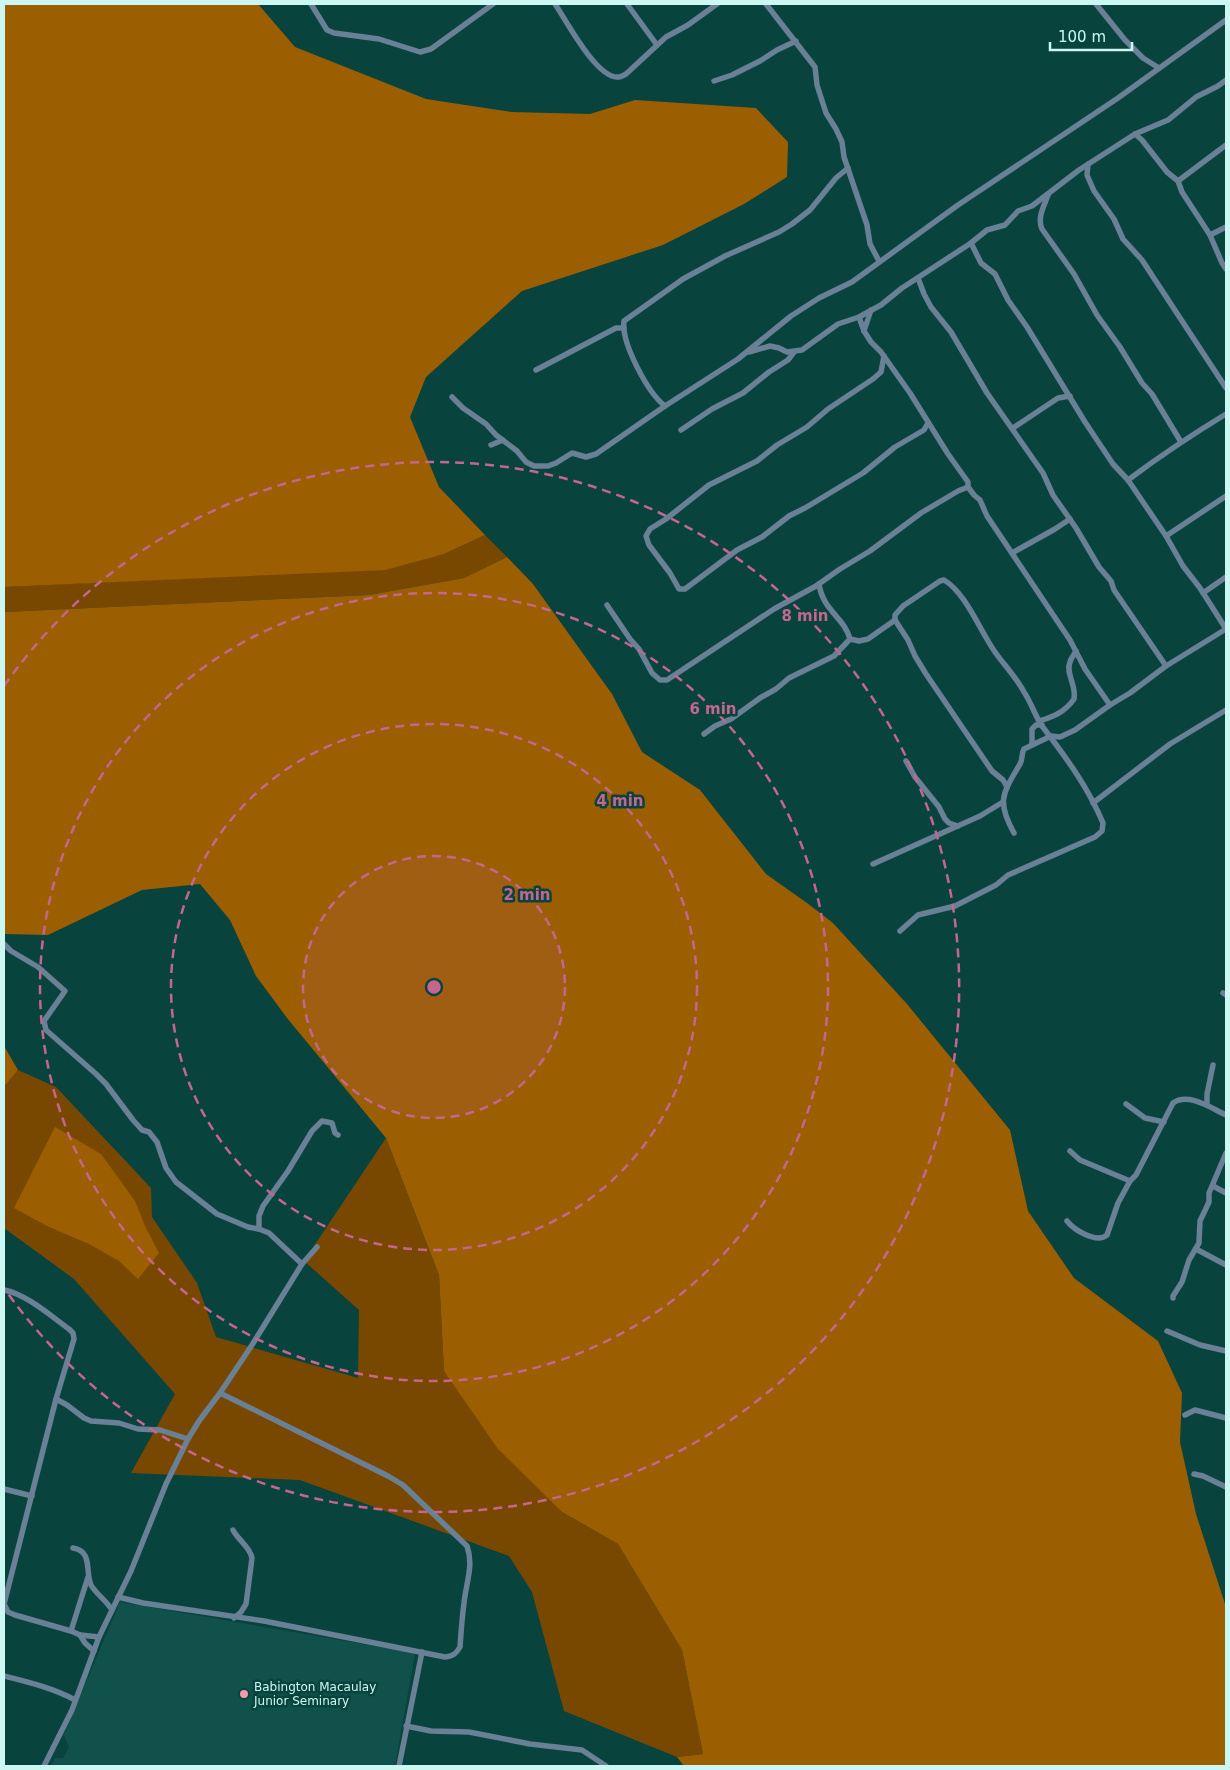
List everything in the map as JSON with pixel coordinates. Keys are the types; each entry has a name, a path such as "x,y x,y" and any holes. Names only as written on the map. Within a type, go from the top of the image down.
{"street":[{"path":"311,4 328,30 334,33 379,39 420,52 431,49 493,4"},
{"path":"555,4 591,59 609,75 619,77 626,74 657,45 709,6 717,4"},
{"path":"627,4 657,45"},
{"path":"766,4 815,67 817,86 826,114 842,142 848,168 867,225 870,244 879,261"},
{"path":"1096,4 1125,40 1143,58 1159,68"},
{"path":"452,397 517,451 526,462 534,466 548,466 572,453 586,457 596,454 747,352 791,316 819,298 852,282 958,205 1223,25 1226,20"},
{"path":"714,81 732,75 796,41"},
{"path":"747,352 770,346 787,352 794,352 813,344 838,324 859,317 880,305 987,230 1005,225 1018,211 1032,206 1088,164 1142,130 1168,120 1196,97 1226,80"},
{"path":"1142,130 1142,140"},
{"path":"1135,134 1162,166 1178,181 1182,192 1210,235 1226,269"},
{"path":"1178,181 1226,145"},
{"path":"1088,164 1087,175 1094,191 1114,219 1123,239 1138,254 1226,388"},
{"path":"665,406 655,398 646,384 630,350 624,321 683,279 725,256 779,232 792,224 810,210 836,178 848,168"},
{"path":"1079,170 1087,175"},
{"path":"1048,194 1040,218 1042,229 1074,274 1097,315 1120,346 1142,383 1152,394 1181,442"},
{"path":"1210,235 1226,227"},
{"path":"970,243 981,263 995,274 1008,300 1112,464 1128,480 1226,629 1166,666 1075,730 1060,737 1051,736 1022,751 1022,760 1007,780 1003,802 1005,816 1014,833"},
{"path":"918,278 931,307 951,332 987,393 1043,473 1053,495 1099,567 1111,581 1114,590 1166,666"},
{"path":"864,331 870,310"},
{"path":"859,317 864,331 871,342 884,356 968,482 968,486 980,500 987,516 1110,705"},
{"path":"536,370 616,328 624,328"},
{"path":"758,342 760,349"},
{"path":"681,430 712,409 743,393 769,372 788,360 794,352"},
{"path":"884,356 881,372 860,388 757,461 713,482 647,532 647,540 679,589 685,589 737,550 762,537 789,516 806,508 863,473 895,447 924,430 928,423"},
{"path":"881,372 897,376"},
{"path":"1012,428 1058,398 1070,396"},
{"path":"1128,480 1181,442 1226,414"},
{"path":"924,430 933,432"},
{"path":"491,445 503,440"},
{"path":"607,605 639,649 652,673 656,678 664,681 672,678 774,610 870,551 921,513 968,486"},
{"path":"1166,536 1226,496"},
{"path":"1012,553 1056,529 1070,519"},
{"path":"1203,593 1226,577"},
{"path":"900,931 918,915 955,906 990,888 1008,875 1100,834 1103,823 1080,779 1040,723 1024,692 995,652 966,603 949,583 944,580 940,581 903,606 895,615 895,620 908,640 915,656 992,771 1007,780"},
{"path":"819,584 823,600 836,616 850,639 859,641 868,639 895,620"},
{"path":"704,734 714,726 731,719 789,678 834,656 850,639"},
{"path":"1032,745 1032,729 1036,725 1062,712 1074,699 1074,687 1068,668 1076,651"},
{"path":"1093,803 1170,744 1226,710"},
{"path":"906,761 915,778 945,819 949,823 958,826"},
{"path":"873,864 958,826 1003,802"},
{"path":"4,944 11,951 38,967 65,991 44,1021 46,1030 96,1074 142,1130 149,1132 153,1136 172,1178 217,1214 248,1227 269,1233 302,1264"},
{"path":"1207,1105 1207,1094 1214,1065"},
{"path":"1068,1221 1077,1230 1098,1239 1104,1238 1110,1230 1118,1203 1130,1181 1136,1175 1173,1103 1178,1099 1207,1105 1226,1115"},
{"path":"1126,1104 1145,1118 1164,1122"},
{"path":"259,1229 259,1216 263,1206 288,1171 312,1131 322,1121 332,1123 335,1133 338,1135"},
{"path":"1070,1151 1080,1160 1130,1181"},
{"path":"1173,1298 1172,1296 1182,1282 1189,1260 1196,1249 1200,1238 1200,1221 1209,1202 1209,1193 1226,1153"},
{"path":"1213,1186 1226,1193"},
{"path":"44,1766 75,1700 99,1637 131,1571 166,1484 188,1439 252,1345 302,1264 317,1247"},
{"path":"1196,1249 1226,1265"},
{"path":"4,1290 12,1291 21,1296 73,1333 74,1338 56,1399 32,1496 7,1581 4,1604 8,1612 71,1630 80,1635 99,1637"},
{"path":"1167,1331 1200,1345 1226,1351"},
{"path":"118,1597 234,1618 264,1621 446,1657 452,1656 460,1647 464,1602 471,1564 467,1546 403,1485 220,1393"},
{"path":"56,1399 67,1404 84,1418 91,1421 119,1423 138,1429 160,1430 188,1439"},
{"path":"1185,1415 1195,1410 1226,1418"},
{"path":"1194,1474 1203,1476 1226,1487"},
{"path":"4,1490 32,1496"},
{"path":"233,1530 240,1542 252,1554 246,1604 234,1618"},
{"path":"73,1548 84,1553 87,1559 90,1583 112,1610"},
{"path":"71,1630 89,1575"},
{"path":"80,1635 85,1643 94,1651"},
{"path":"399,1766 422,1652"},
{"path":"4,1676 40,1686 75,1700"},
{"path":"406,1726 431,1731 469,1732 530,1744 582,1750 606,1766"}],"shaded area":[{"path":"4,4 258,4 295,47 426,99 512,112 590,114 635,100 756,108 788,142 787,177 744,204 663,245 522,291 426,377 410,417 439,487 485,535 444,554 385,570 4,587"},
{"path":"485,535 507,557 464,578 369,595 4,612 4,587 230,576 444,554"},
{"path":"507,557 533,584 612,694 642,752 700,790 766,874 833,923 907,1004 1010,1130 1028,1211 1074,1278 1158,1341 1182,1393 1180,1442 1196,1514 1226,1607 1226,1766 684,1766 677,1757 703,1754 682,1650 618,1544 562,1512 498,1449 444,1371 439,1275 386,1138 287,1018 256,976 230,920 200,884 142,890 48,935 4,934 4,612 369,595 464,578"},
{"path":"4,1046 18,1070 4,1087"},
{"path":"18,1070 56,1087 151,1188 152,1217 197,1283 216,1337 358,1378 359,1310 304,1261 386,1138 439,1275 444,1371 562,1512 618,1544 682,1650 703,1754 677,1757 564,1711 532,1592 509,1556 300,1480 131,1473 175,1394 74,1279 4,1228 4,1087"},
{"path":"55,1127 101,1154 135,1201 159,1253 138,1279 119,1261 89,1244 47,1226 14,1208"},
{"name":"Babington Macaulay Junior Seminary","path":"120,1602 415,1653 395,1766 51,1766 55,1758 63,1758 69,1747 64,1735"}],"place":[{"name":"Babington Macaulay Junior Seminary","path":"244,1694"}]}
